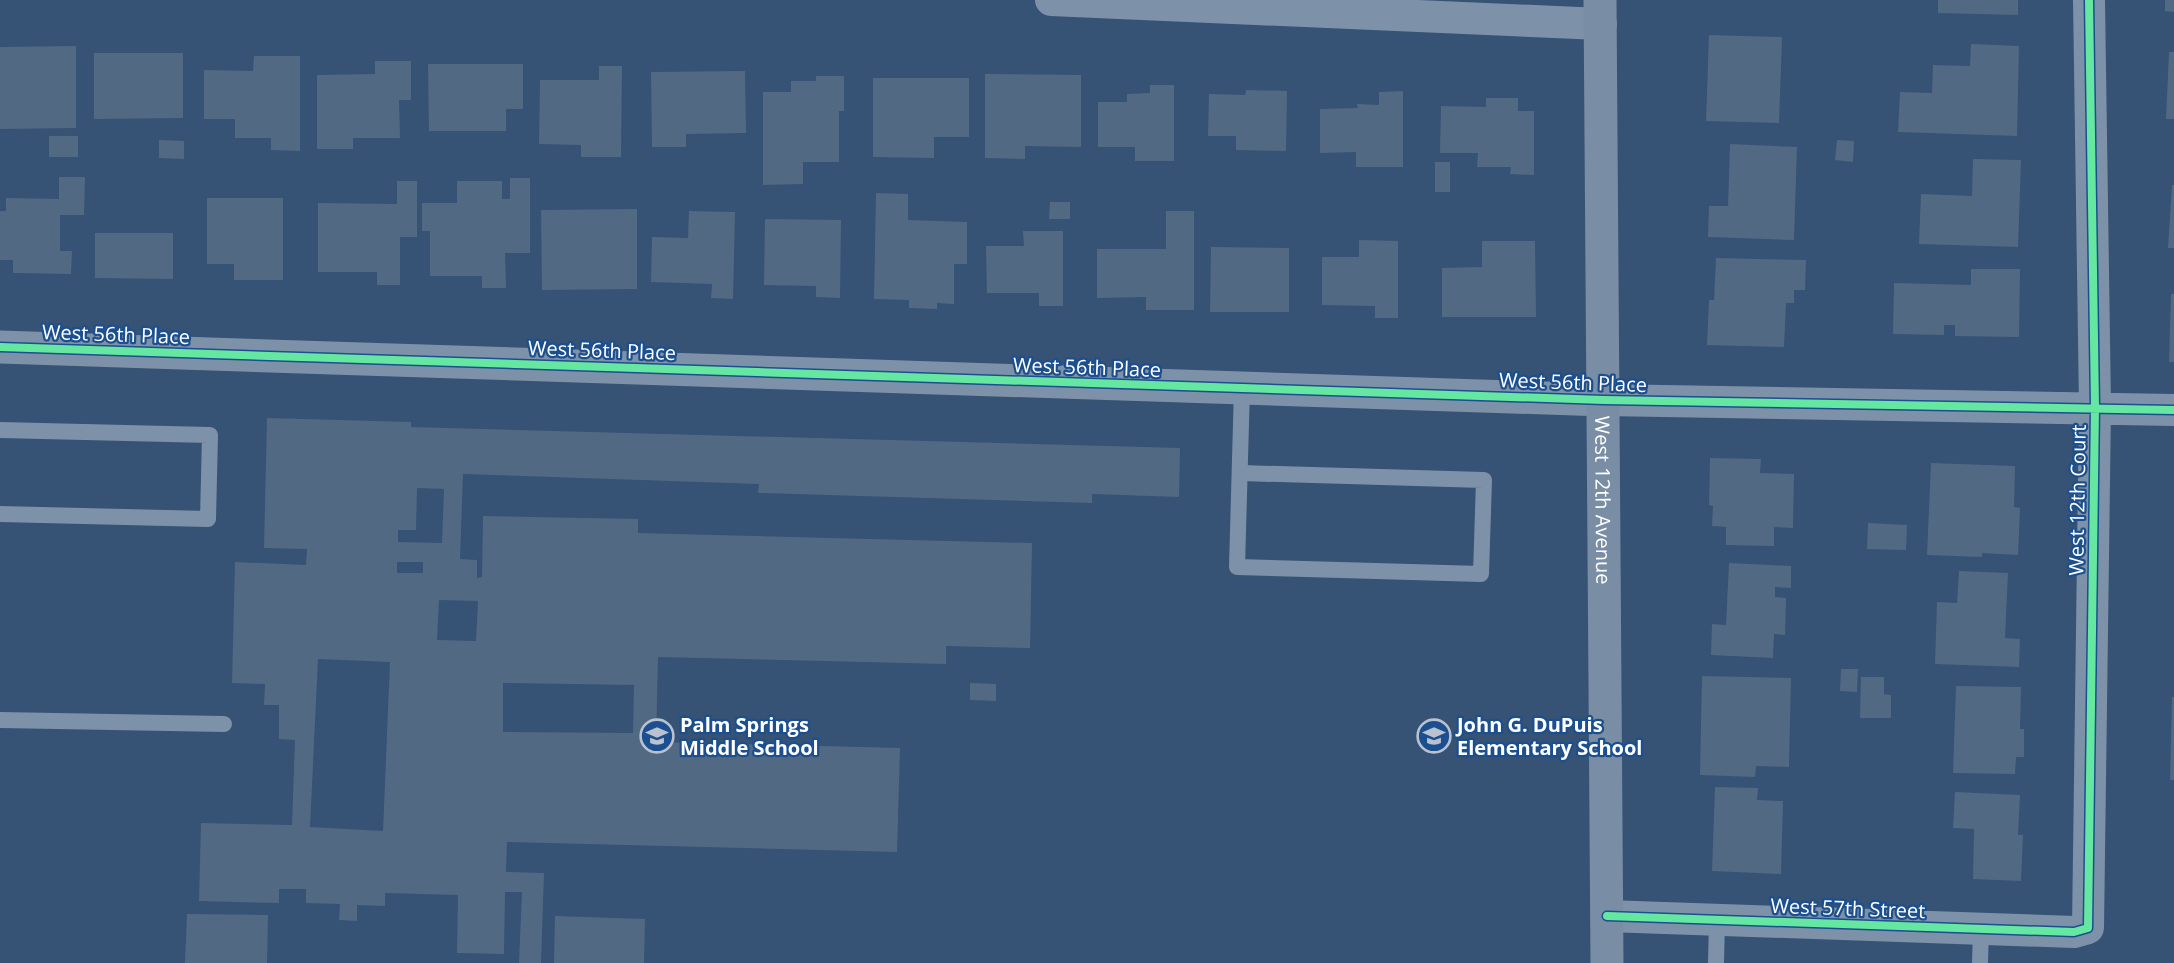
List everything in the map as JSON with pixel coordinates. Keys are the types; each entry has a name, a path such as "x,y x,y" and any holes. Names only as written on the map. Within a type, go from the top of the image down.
{"main road":[{"name":"West 12th Avenue","path":"1600,12 1607,963"}],"street":[{"path":"1051,0 1600,12"},
{"name":"West 12th Court","path":"2088,928 2095,407 2089,0"},
{"name":"West 56th Place","path":"0,347 1604,400 2174,410"},
{"name":"West 57th Street","path":"1606,916 2074,932 2088,928"}],"lane":[{"path":"1240,473 1484,480 1481,574 1237,567 1242,388"},
{"path":"0,430 210,435 208,519 0,514"},
{"path":"0,720 224,724"},
{"path":"1716,963 1717,920"},
{"path":"1980,963 1981,929"}],"building":[{"path":"1938,0 2018,0 2018,15 1938,13"},
{"path":"2165,0 2174,0 2174,12 2165,11"},
{"path":"1709,35 1782,37 1779,123 1706,121"},
{"path":"1971,44 2019,46 2017,136 1898,132 1900,92 1932,93 1933,65 1970,66"},
{"path":"76,46 76,128 0,129 0,47"},
{"path":"2169,52 2174,52 2174,119 2166,119"},
{"path":"94,53 183,53 183,118 94,119"},
{"path":"254,56 300,56 300,151 271,150 271,138 235,138 235,119 204,119 204,70 253,71"},
{"path":"375,61 411,61 411,100 399,100 400,138 353,138 353,149 317,149 317,75 375,74"},
{"path":"428,64 523,64 523,109 506,109 506,131 429,131"},
{"path":"599,66 622,66 621,157 581,157 581,145 539,144 540,80 599,80"},
{"path":"745,71 746,133 686,134 686,147 652,147 651,72"},
{"path":"985,74 1081,75 1081,147 1025,146 1025,159 985,158"},
{"path":"816,76 844,76 844,111 839,111 839,162 803,162 803,184 763,185 763,92 791,92 791,81 816,81"},
{"path":"873,78 969,78 969,137 934,137 934,158 873,157"},
{"path":"1150,85 1174,85 1174,161 1135,161 1135,147 1098,147 1098,102 1127,102 1127,94 1150,93"},
{"path":"1246,90 1287,91 1286,151 1236,150 1236,136 1208,136 1209,94 1245,95"},
{"path":"1403,91 1403,167 1356,167 1356,152 1320,153 1320,109 1358,108 1357,104 1379,105 1379,92"},
{"path":"1486,98 1518,98 1518,111 1534,111 1534,175 1510,174 1511,167 1477,167 1478,153 1440,153 1441,106 1486,107"},
{"path":"49,136 78,136 78,157 49,157"},
{"path":"159,140 184,141 184,159 159,158"},
{"path":"1837,140 1854,141 1853,162 1835,160"},
{"path":"1730,144 1797,147 1794,240 1708,237 1709,206 1728,206"},
{"path":"1973,159 2021,160 2018,247 1919,244 1921,194 1972,196"},
{"path":"1435,162 1450,162 1450,192 1435,192"},
{"path":"59,177 85,177 84,215 60,215 60,251 72,251 71,274 13,273 13,260 0,260 0,211 6,211 6,198 59,199"},
{"path":"510,178 530,178 530,253 505,253 506,288 482,288 482,276 430,276 430,231 422,231 422,203 457,203 457,181 502,181 502,199 510,199"},
{"path":"397,181 417,181 417,237 400,237 400,285 377,285 377,272 318,272 318,203 397,204"},
{"path":"2172,185 2174,185 2174,248 2168,248"},
{"path":"876,193 908,194 908,220 967,222 967,264 954,264 954,304 937,303 937,309 909,308 909,300 874,299"},
{"path":"207,198 283,198 283,280 234,280 234,264 207,264"},
{"path":"1050,202 1070,202 1070,219 1049,219"},
{"path":"637,209 637,289 542,290 541,210"},
{"path":"689,211 735,212 733,299 711,298 712,284 651,282 652,237 688,238"},
{"path":"1166,211 1194,211 1194,310 1146,310 1146,297 1097,298 1097,249 1166,249"},
{"path":"765,219 841,220 840,298 816,297 816,286 764,285"},
{"path":"1023,231 1063,231 1063,306 1039,306 1039,293 987,293 986,246 1024,246"},
{"path":"95,233 173,233 173,279 95,278"},
{"path":"1359,240 1398,241 1398,318 1375,318 1375,306 1322,305 1322,257 1359,257"},
{"path":"1482,241 1535,241 1536,317 1442,317 1442,268 1482,267"},
{"path":"1211,247 1289,248 1289,312 1210,312"},
{"path":"1716,258 1806,260 1805,290 1794,290 1794,303 1786,303 1784,347 1707,345 1709,300 1714,300"},
{"path":"1971,269 2020,269 2019,337 1955,336 1955,325 1944,325 1944,335 1893,334 1894,283 1971,285"},
{"path":"2171,294 2174,294 2174,362 2169,362"},
{"path":"267,418 411,422 411,427 1180,448 1179,497 1092,494 1092,503 758,493 759,484 463,474 460,559 477,560 477,578 482,577 483,516 638,519 638,533 1032,543 1030,648 946,646 946,664 658,657 656,742 900,748 897,852 507,842 506,872 544,873 541,963 519,963 522,892 505,892 504,954 457,953 458,895 385,893 385,906 357,905 357,921 339,920 340,904 306,903 306,889 279,889 279,903 199,901 201,823 292,825 295,740 279,739 279,705 264,705 265,684 232,683 235,562 306,565 307,549 264,548","holes":["417,488 444,489 442,543 398,542 398,530 416,530","397,562 423,562 423,573 397,573","439,600 478,601 476,641 437,640","318,659 390,662 383,831 310,827","503,683 634,685 633,733 503,732"]},
{"path":"1710,458 1761,459 1760,473 1794,474 1793,528 1774,527 1774,546 1726,545 1726,527 1712,526 1713,506 1709,505"},
{"path":"1931,463 2015,466 2014,507 2020,508 2018,555 1982,553 1982,557 1927,555"},
{"path":"1868,523 1907,525 1906,550 1867,549"},
{"path":"1729,563 1791,566 1791,588 1775,587 1775,597 1786,598 1785,635 1774,634 1773,658 1711,655 1712,624 1726,625"},
{"path":"1959,571 2008,573 2005,638 2020,639 2019,667 1935,664 1937,602 1957,603"},
{"path":"1841,669 1858,669 1857,692 1840,691"},
{"path":"1702,676 1791,678 1789,767 1756,766 1755,777 1700,775"},
{"path":"1861,677 1884,677 1884,694 1891,695 1891,718 1860,718"},
{"path":"970,683 996,684 996,701 970,700"},
{"path":"1956,686 2021,687 2020,729 2024,729 2024,757 2016,757 2015,774 1953,773"},
{"path":"2172,697 2174,697 2174,780 2170,780"},
{"path":"1715,787 1758,788 1757,800 1783,801 1781,874 1712,871"},
{"path":"1955,792 2020,795 2018,835 2023,835 2021,881 1973,879 1974,829 1953,828"},
{"path":"187,914 268,915 267,963 185,963"},
{"path":"555,916 645,919 644,963 554,963"}],"cycle path":[{"path":"1607,916 2074,932 2088,928 2095,407 2089,0"},
{"path":"0,347 1604,400 2174,410"}],"place":[{"name":"Palm Springs Middle School","path":"657,736"},
{"name":"John G. DuPuis Elementary School","path":"1434,736"}]}
